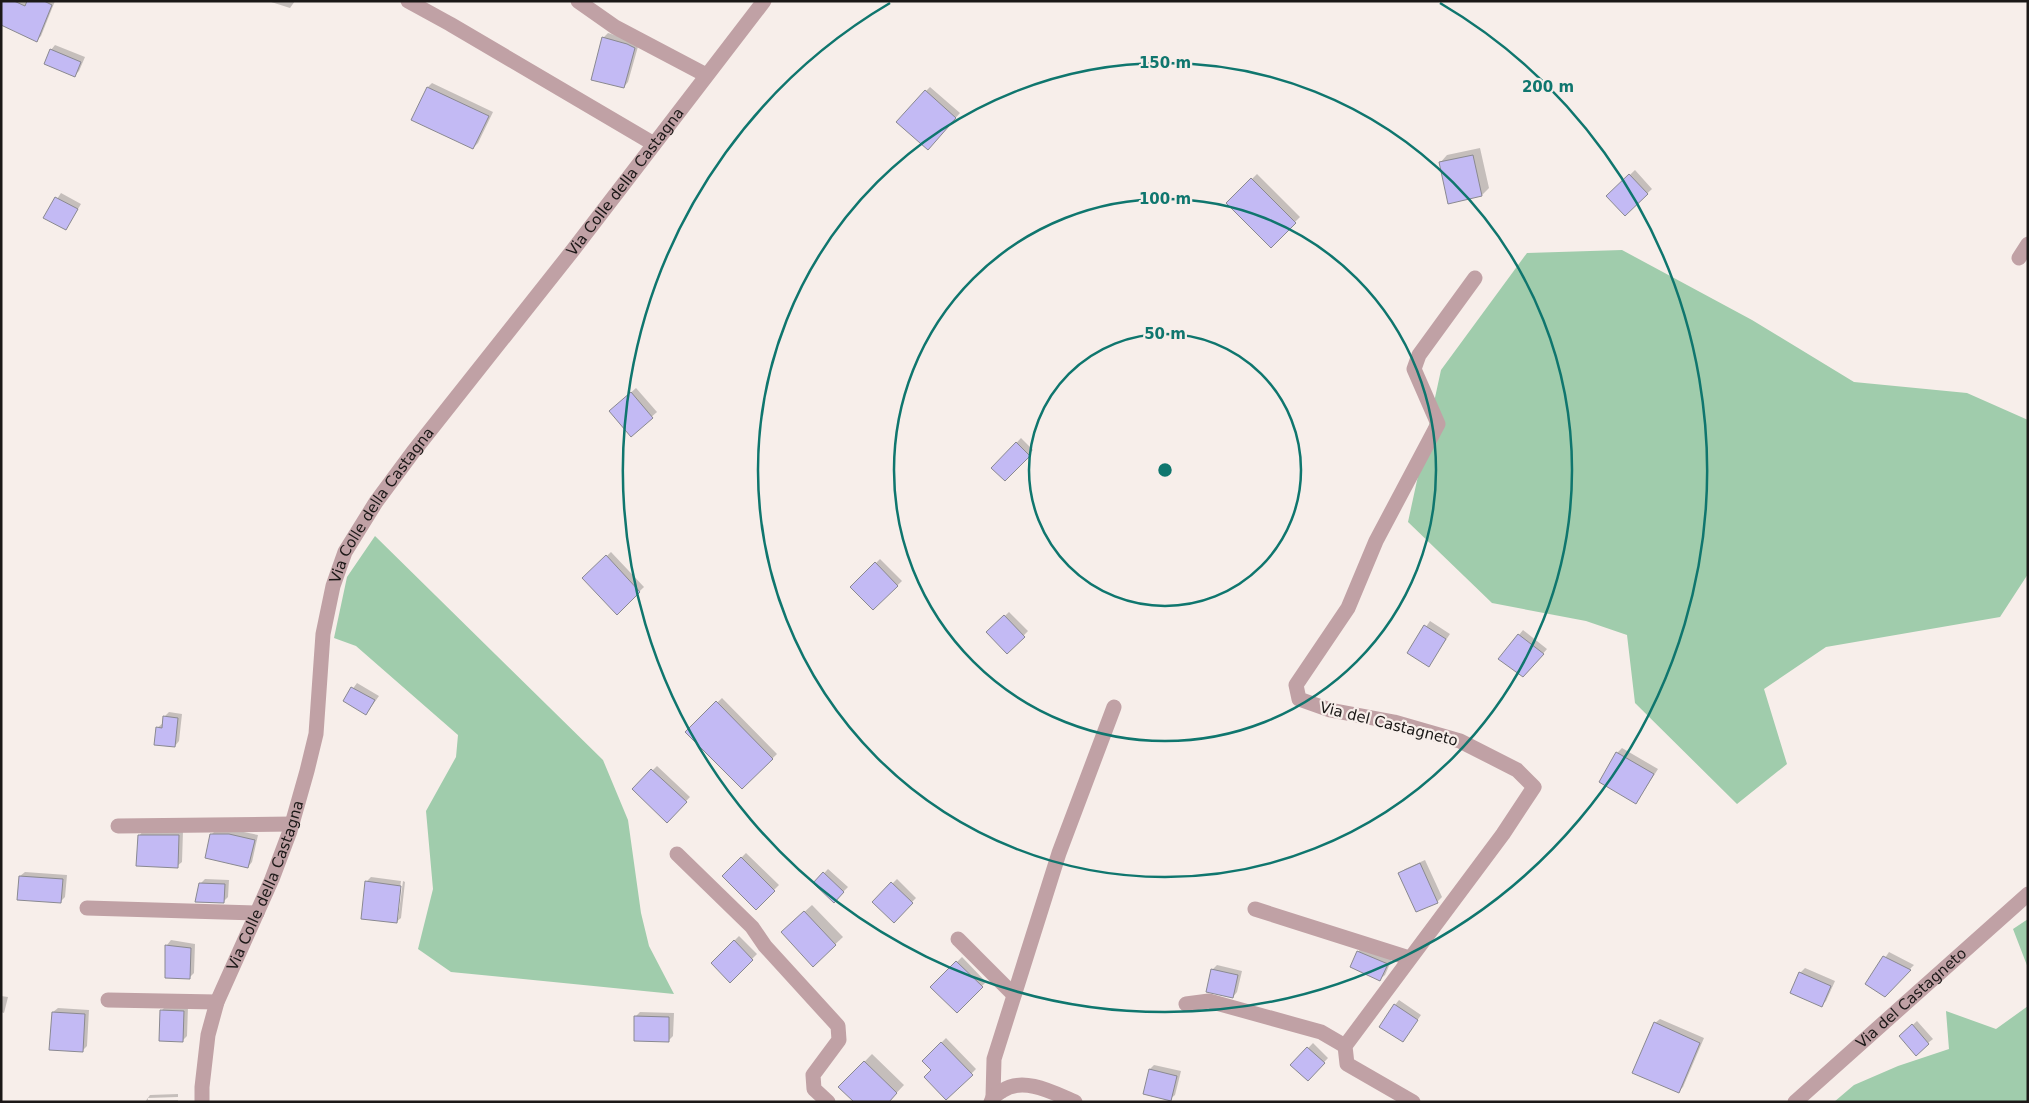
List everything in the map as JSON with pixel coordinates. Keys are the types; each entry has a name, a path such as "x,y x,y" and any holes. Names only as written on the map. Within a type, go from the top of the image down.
{"street":[{"path":"408,1 654,144"},
{"path":"578,1 615,27 706,76"},
{"name":"Via Colle della Castagna","path":"202,1102 208,1035 217,1002 272,879 292,824 316,734 322,634 333,586 345,552 376,502 413,452 573,250 764,1"},
{"path":"2019,258 2028,244"},
{"name":"Via del Castagneto","path":"1345,1046 1503,834 1534,787 1517,770 1460,741 1394,722 1330,710 1299,699 1296,684 1348,608 1376,541 1438,424 1414,369 1419,355 1475,278"},
{"path":"992,1099 994,1059 1059,853 1114,707"},
{"path":"118,826 292,824"},
{"path":"677,854 752,927 765,946 838,1026 839,1040 813,1075 814,1089 828,1102"},
{"name":"Via del Castagneto","path":"1795,1102 2028,894"},
{"path":"87,908 257,913"},
{"path":"1255,910 1407,961"},
{"path":"958,939 1014,995"},
{"path":"108,1000 217,1002"},
{"path":"1186,1004 1209,1001 1321,1032 1345,1046 1347,1064 1413,1102"},
{"path":"992,1099 1009,1086 1028,1086 1044,1089 1075,1102"}],"green space":[{"path":"1622,250 1752,320 1854,382 1967,393 2028,420 2028,574 2000,617 1826,647 1764,689 1787,764 1737,804 1635,703 1627,635 1586,621 1492,603 1408,522 1441,370 1527,253"},
{"path":"375,536 603,760 628,820 641,913 649,946 674,994 451,972 418,949 433,889 426,811 456,757 458,735 356,646 334,638 347,577"},
{"path":"2028,919 2028,968 2013,929"},
{"path":"2028,1006 2028,1102 1834,1102 1854,1085 1898,1066 1949,1049 1946,1011 1996,1029"}],"building":[{"path":"1,1 14,1 25,6 27,1 44,1 52,5 37,42 1,25"},
{"path":"602,37 635,48 624,88 591,80"},
{"path":"50,49 81,62 75,77 44,64"},
{"path":"427,87 489,116 473,149 411,120"},
{"path":"925,90 956,118 928,150 896,122"},
{"path":"1473,155 1482,196 1448,204 1439,162"},
{"path":"1629,174 1648,194 1625,216 1606,196"},
{"path":"1251,178 1296,223 1271,248 1226,203"},
{"path":"55,197 78,209 66,230 43,218"},
{"path":"631,392 653,418 631,437 609,411"},
{"path":"1016,442 1030,456 1005,481 991,468"},
{"path":"606,555 640,592 617,615 582,578"},
{"path":"875,562 898,586 873,610 850,587"},
{"path":"1004,615 1025,637 1007,654 986,632"},
{"path":"1424,625 1446,639 1429,667 1407,653"},
{"path":"1518,634 1544,654 1523,677 1498,659"},
{"path":"351,687 375,700 366,715 343,701"},
{"path":"716,701 773,759 742,789 685,732"},
{"path":"163,716 178,718 175,747 154,745 156,727 162,728"},
{"path":"1616,752 1654,774 1636,804 1599,782"},
{"path":"651,769 687,802 667,823 632,789"},
{"path":"210,834 229,834 255,840 248,868 205,858"},
{"path":"138,835 179,835 178,868 136,866"},
{"path":"741,857 775,891 756,910 722,876"},
{"path":"1420,863 1438,903 1416,912 1398,873"},
{"path":"823,872 844,892 834,903 813,883"},
{"path":"19,876 63,879 61,903 17,900"},
{"path":"365,881 401,886 397,923 361,919"},
{"path":"891,882 913,903 894,923 872,902"},
{"path":"199,883 225,884 224,903 195,902"},
{"path":"804,911 836,945 813,967 781,932"},
{"path":"734,940 753,960 730,983 711,963"},
{"path":"165,945 191,948 190,979 165,978"},
{"path":"1357,951 1388,964 1380,981 1350,967"},
{"path":"1883,956 1911,970 1885,997 1865,984"},
{"path":"956,961 983,987 957,1013 930,987"},
{"path":"1211,969 1238,975 1233,998 1206,992"},
{"path":"1799,972 1831,986 1822,1007 1790,993"},
{"path":"1394,1004 1418,1020 1403,1042 1379,1027"},
{"path":"160,1010 184,1011 183,1042 159,1041"},
{"path":"52,1012 85,1014 83,1052 49,1050"},
{"path":"634,1016 669,1017 669,1042 634,1041"},
{"path":"1654,1022 1700,1043 1679,1093 1632,1073"},
{"path":"1912,1024 1929,1044 1916,1056 1899,1036"},
{"path":"941,1042 973,1075 946,1100 924,1077 931,1070 922,1061"},
{"path":"1307,1047 1325,1063 1308,1081 1290,1065"},
{"path":"864,1061 897,1093 889,1102 854,1102 838,1087"},
{"path":"1149,1069 1177,1076 1171,1101 1143,1094"}]}
